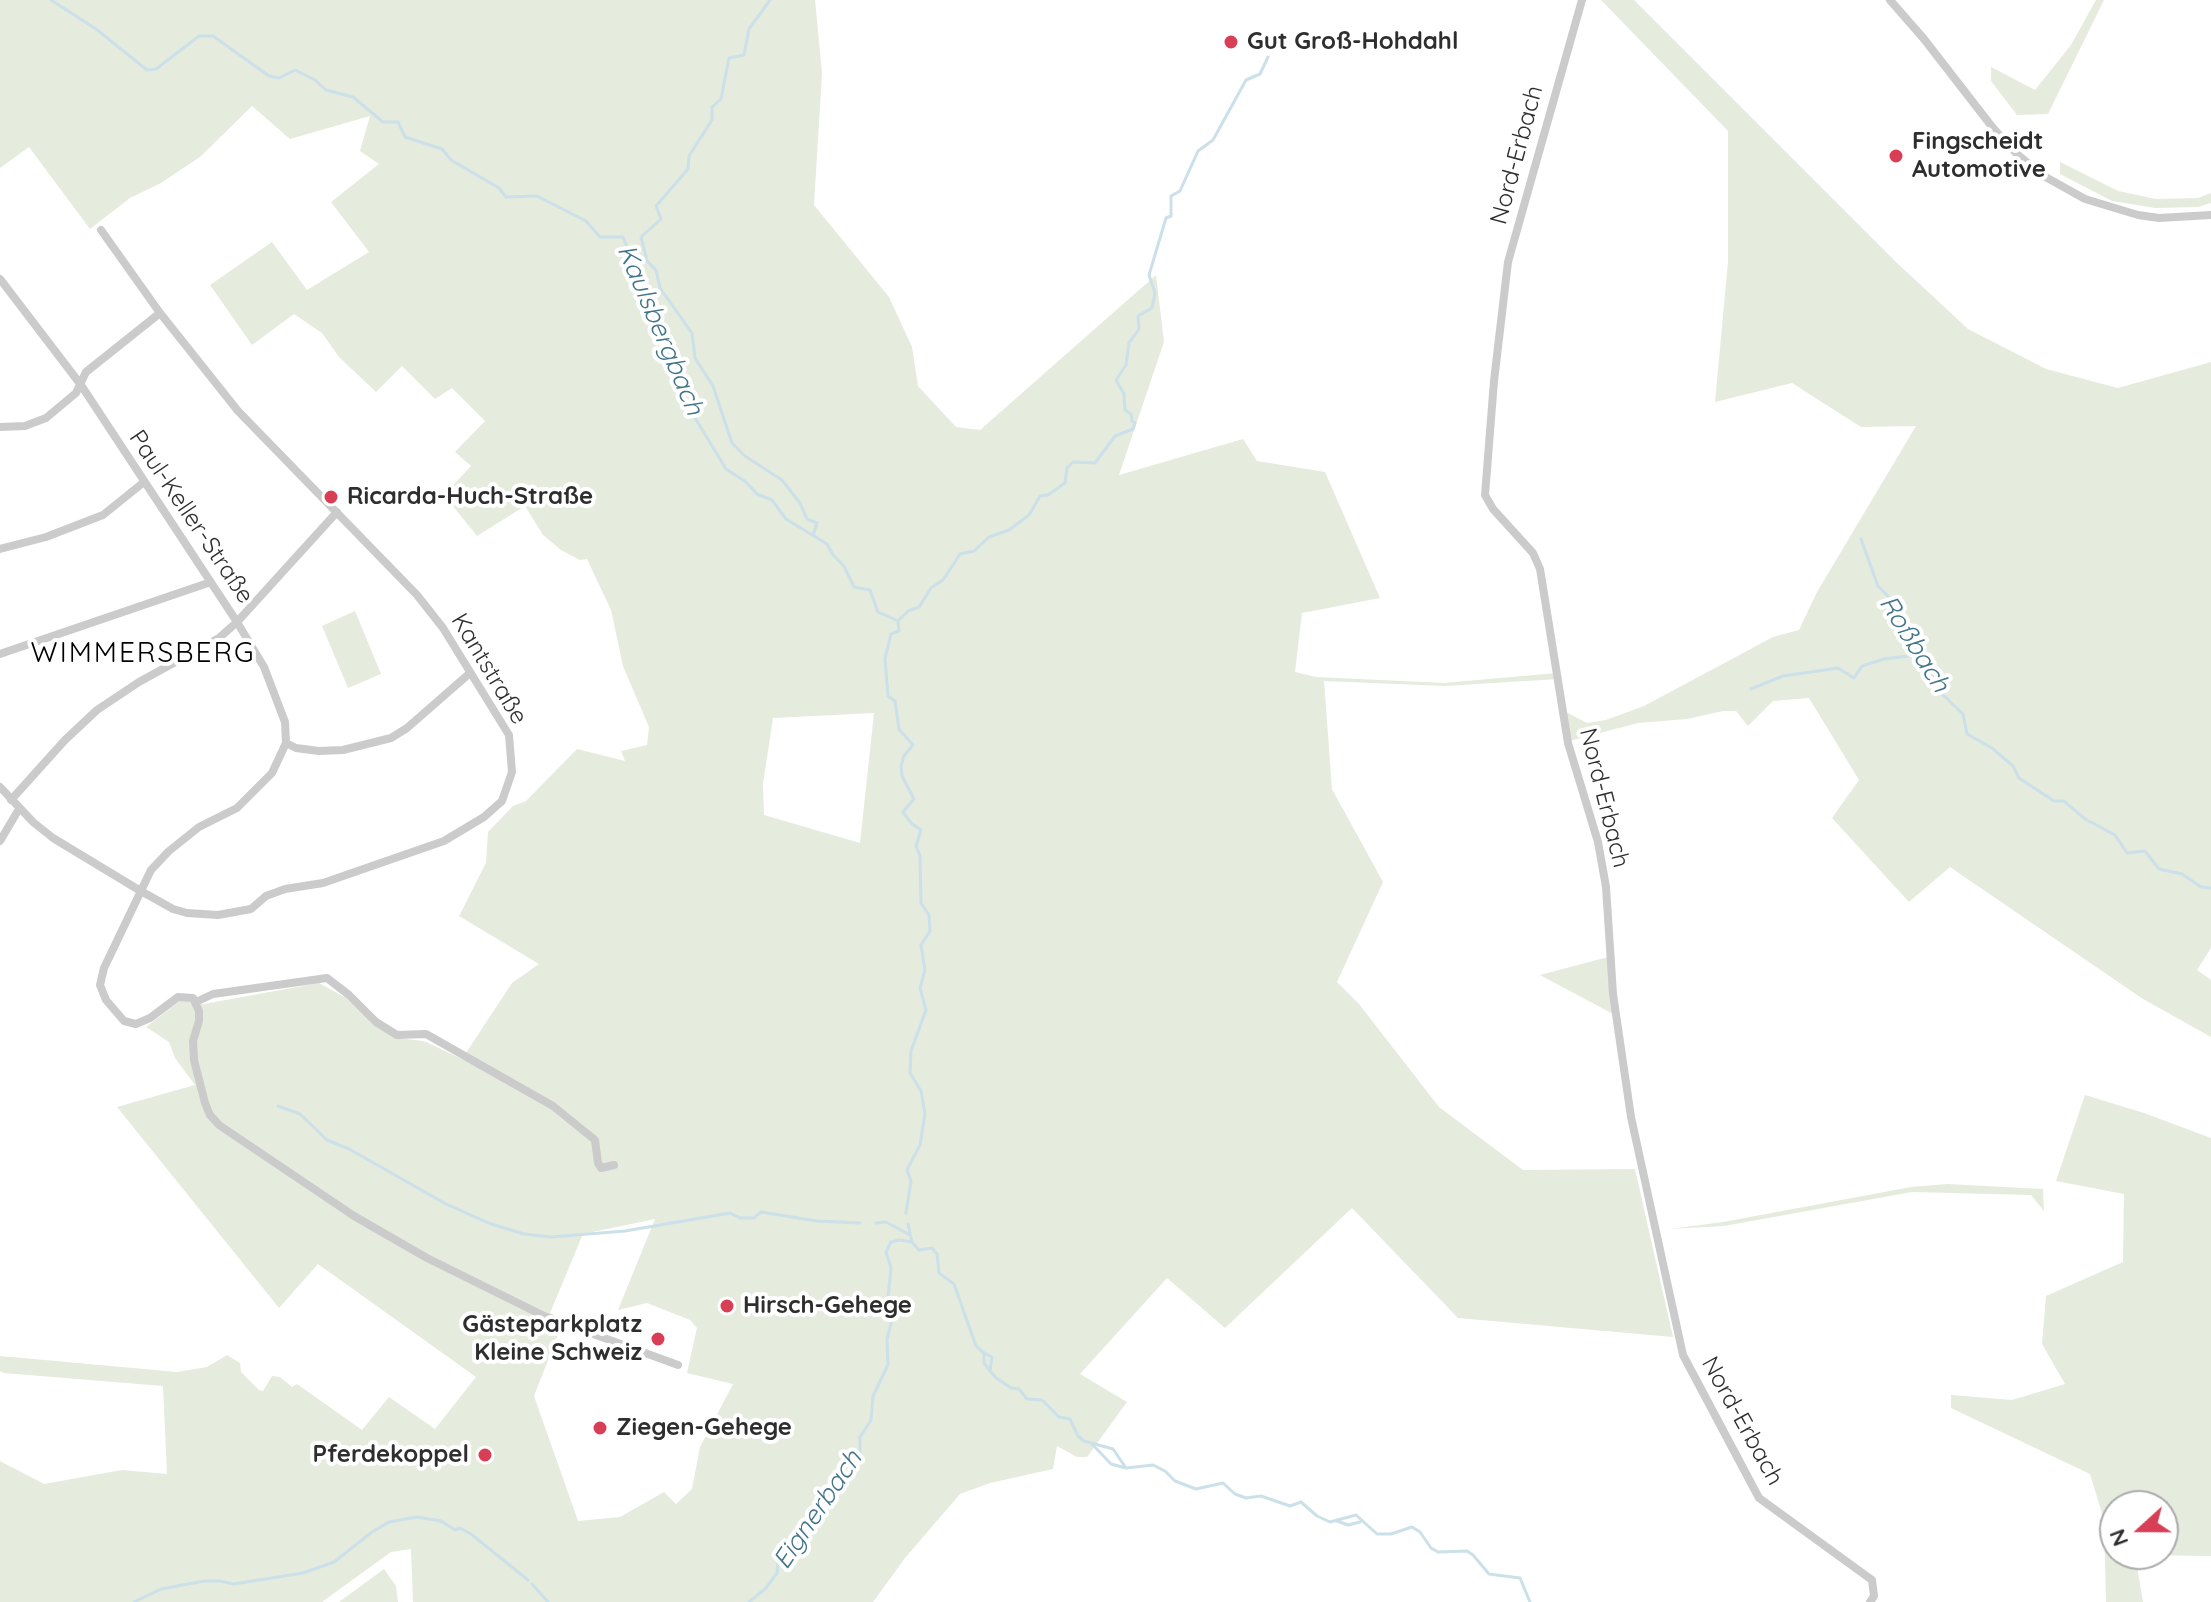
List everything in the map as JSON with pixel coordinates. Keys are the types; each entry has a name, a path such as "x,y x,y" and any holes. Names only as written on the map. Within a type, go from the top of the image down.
{"street":[{"name":"Nord-Erbach","path":"1582,0 1508,262 1485,495 1493,509 1533,553 1540,569 1568,743 1598,842 1606,887 1613,994 1631,1117 1683,1355 1759,1498 1872,1580 1874,1596 1870,1602"},
{"path":"1890,0 1993,128 2042,175 2085,199 2138,215 2159,218 2211,215"},
{"name":"Kantstraße","path":"0,787 19,809 53,838 173,909 187,913 233,914 251,909 266,896 285,889 323,883 444,841 484,817 502,801 512,772 509,735 443,628 417,595 238,411 160,313 101,230"},
{"name":"Paul-Keller-Straße","path":"0,279 81,385 237,622 273,686 285,722 286,743"},
{"path":"0,427 25,426 46,418 76,393 86,372 160,313"},
{"path":"0,549 46,537 103,515 144,482"},
{"path":"11,800 65,740 97,710 139,682 219,638 337,512"},
{"path":"0,654 211,582"},
{"path":"470,673 407,728 391,738 343,750 319,751 296,748 286,743 277,765 237,808 199,827 151,870 104,968 100,985 106,1000 124,1021 136,1024 150,1018 178,997 188,996 196,1002 199,1021 193,1041 194,1060 205,1103 219,1125 354,1216 427,1258 544,1316 678,1365"},
{"path":"0,841 19,809"},
{"path":"196,1002 213,994 327,978 376,1022 397,1035 426,1034 553,1106 595,1140 601,1168 614,1165"}],"shaded area":[{"path":"0,0 815,0 822,73 814,205 889,297 912,347 918,386 956,427 980,430 1156,275 1164,342 1119,475 1243,439 1257,461 1325,472 1380,598 1302,613 1295,672 1316,677 1444,683 1557,673 1558,679 1445,686 1324,681 1332,789 1383,882 1337,982 1359,1004 1439,1107 1523,1170 1635,1169 1673,1337 1458,1318 1352,1208 1225,1328 1167,1278 1080,1374 1127,1402 1087,1457 1077,1457 1057,1446 1053,1469 990,1483 960,1494 905,1558 873,1602 413,1602 411,1549 391,1552 322,1602 0,1602 0,1461 44,1484 122,1470 167,1474 163,1386 4,1373 0,1371 0,1356 177,1372 207,1367 227,1355 240,1363 241,1372 259,1390 263,1391 272,1376 280,1377 292,1387 297,1384 362,1430 389,1397 435,1429 476,1377 318,1264 279,1308 117,1107 195,1085 175,1058 169,1042 146,1027 181,1000 190,1001 193,1006 319,983 346,998 396,1038 424,1041 462,1059 512,983 539,964 459,916 486,863 488,832 513,806 526,801 577,749 625,761 621,751 647,745 649,727 623,666 611,610 587,559 580,560 561,550 543,535 525,506 477,536 444,495 471,466 455,452 485,421 452,388 435,399 402,366 376,392 339,357 322,333 294,314 252,345 210,285 272,242 307,290 369,252 331,202 379,164 360,151 370,116 290,139 252,106 200,157 161,183 130,198 90,229 29,147 0,168","holes":["874,713 860,843 764,815 763,784 773,718","655,1219 618,1310 647,1303 690,1320 697,1328 687,1373 733,1384 700,1447 692,1489 676,1504 664,1492 620,1517 578,1521 534,1396 561,1327 562,1319 550,1313 583,1234"]},
{"path":"1601,0 1634,0 1896,262 1968,329 2046,369 2118,388 2211,362 2211,948 2197,970 2211,980 2211,1037 2143,999 1950,867 1909,902 1832,818 1859,780 1809,698 1773,701 1748,726 1736,711 1723,711 1687,719 1638,723 1569,741 1562,710 1587,723 1606,720 1644,706 1773,637 1799,630 1817,592 1916,426 1861,427 1792,383 1715,402 1728,262 1728,131"},
{"path":"2096,0 2104,0 2048,114 2017,115 1991,81 1991,67 2035,90 2071,45"},
{"path":"2060,162 2118,191 2156,199 2198,198 2211,193 2211,203 2198,207 2155,208 2112,201 2060,174"},
{"path":"355,611 381,674 348,688 322,626"},
{"path":"1608,957 1615,1015 1540,975"},
{"path":"2085,1095 2211,1138 2211,1556 2179,1556 2179,1490 2099,1490 2099,1504 2090,1474 1951,1408 1951,1395 2012,1400 2065,1384 2042,1344 2046,1296 2123,1262 2124,1194 2056,1181"},
{"path":"1947,1184 2043,1189 2044,1211 2031,1195 1912,1192 1724,1226 1670,1229 1911,1187"},
{"path":"384,1569 396,1586 398,1602 339,1602"},
{"path":"2105,1570 2138,1570 2143,1602 2106,1602"}],"waterway":[{"name":"Kaulsbergbach","path":"51,0 96,29 147,70 156,69 199,36 213,36 269,76 279,78 295,70 315,80 326,90 353,97 383,122 398,122 405,137 442,149 451,160 499,188 506,197 537,196 586,221 600,237 623,237 628,249 627,266 644,284 651,317 677,368 683,398 726,469 746,482 757,494 772,500 786,519 827,544 844,566 854,587 870,590 878,612 898,621"},
{"path":"770,0 749,29 744,55 729,58 721,99 712,107 712,120 689,156 688,169 656,206 661,219 641,237 647,261 656,270 660,288 692,333 695,358 713,386 732,443 745,456 782,480 800,503 807,519 817,523 813,535"},
{"path":"906,1213 911,1181 907,1170 920,1145 925,1114 921,1091 910,1073 911,1051 926,1010 920,988 925,970 921,945 930,931 929,915 921,903 920,856 916,846 921,830 903,812 914,799 902,776 901,766 913,745 899,729 895,701 888,696 885,658 891,634 899,631 898,621 908,611 919,607 931,588 943,580 960,554 974,551 989,537 1009,530 1029,515 1040,496 1048,495 1065,483 1067,468 1073,462 1095,463 1115,436 1133,429 1135,423 1125,410 1124,394 1116,380 1126,365 1129,343 1139,329 1138,316 1152,308 1155,293 1149,275 1166,218 1171,216 1171,196 1180,191 1198,151 1213,140 1246,80 1260,74 1268,57"},
{"name":"Roßbach","path":"1861,539 1878,586 1893,601 1898,617 1910,630 1919,655 1930,669 1939,691 1963,714 1967,734 1992,748 2013,766 2019,778 2054,801 2064,801 2085,819 2115,835 2127,853 2145,851 2159,869 2182,874 2201,887 2211,888"},
{"path":"1751,689 1783,676 1838,668 1854,678 1862,666 1884,659 1917,655"},
{"path":"278,1106 300,1114 327,1140 349,1149 446,1204 491,1224 524,1234 551,1237 625,1231 730,1213 740,1218 754,1218 761,1212 817,1221 860,1223"},
{"path":"876,1223 886,1222 910,1235"},
{"path":"908,1224 912,1242"},
{"name":"Eignerbach","path":"749,1602 766,1588 777,1573 778,1563 795,1540 810,1530 820,1508 831,1492 845,1480 860,1454 860,1437 871,1420 873,1396 888,1365 887,1339 892,1320 887,1308 891,1268 886,1252 891,1242 899,1240 912,1242 919,1250 932,1248 937,1254 939,1273 954,1284 976,1346 984,1353 984,1363 995,1377 1011,1388 1019,1389 1027,1399 1042,1400 1059,1417 1070,1419 1078,1436 1084,1441 1113,1449 1126,1468 1153,1465 1175,1481 1196,1489 1223,1483 1235,1494 1246,1498 1261,1496 1290,1506 1301,1502 1317,1516 1330,1522 1356,1515 1377,1534 1391,1534 1412,1527 1438,1552 1467,1551 1489,1574 1520,1578 1530,1602"},
{"name":"Eignerbach","path":"984,1353 992,1357 990,1371"},
{"name":"Eignerbach","path":"1092,1444 1111,1464 1126,1468"},
{"name":"Eignerbach","path":"134,1602 161,1589 204,1581 234,1584 303,1573 334,1562 389,1522 417,1517 441,1521 455,1530 460,1528 471,1534 528,1580"},
{"name":"Eignerbach","path":"1337,1521 1348,1525 1360,1522"},
{"name":"Eignerbach","path":"532,1584 548,1602"}],"place":[{"name":"Gut Groß-Hohdahl","path":"1231,42"},
{"name":"Fingscheidt Automotive","path":"1896,156"},
{"name":"Ricarda-Huch-Straße","path":"331,497"},
{"name":"Hirsch-Gehege","path":"727,1306"},
{"name":"Gästeparkplatz Kleine Schweiz","path":"658,1339"},
{"name":"Ziegen-Gehege","path":"600,1428"},
{"name":"Pferdekoppel","path":"485,1455"}],"district":[{"name":"WIMMERSBERG","path":"143,654"}]}
